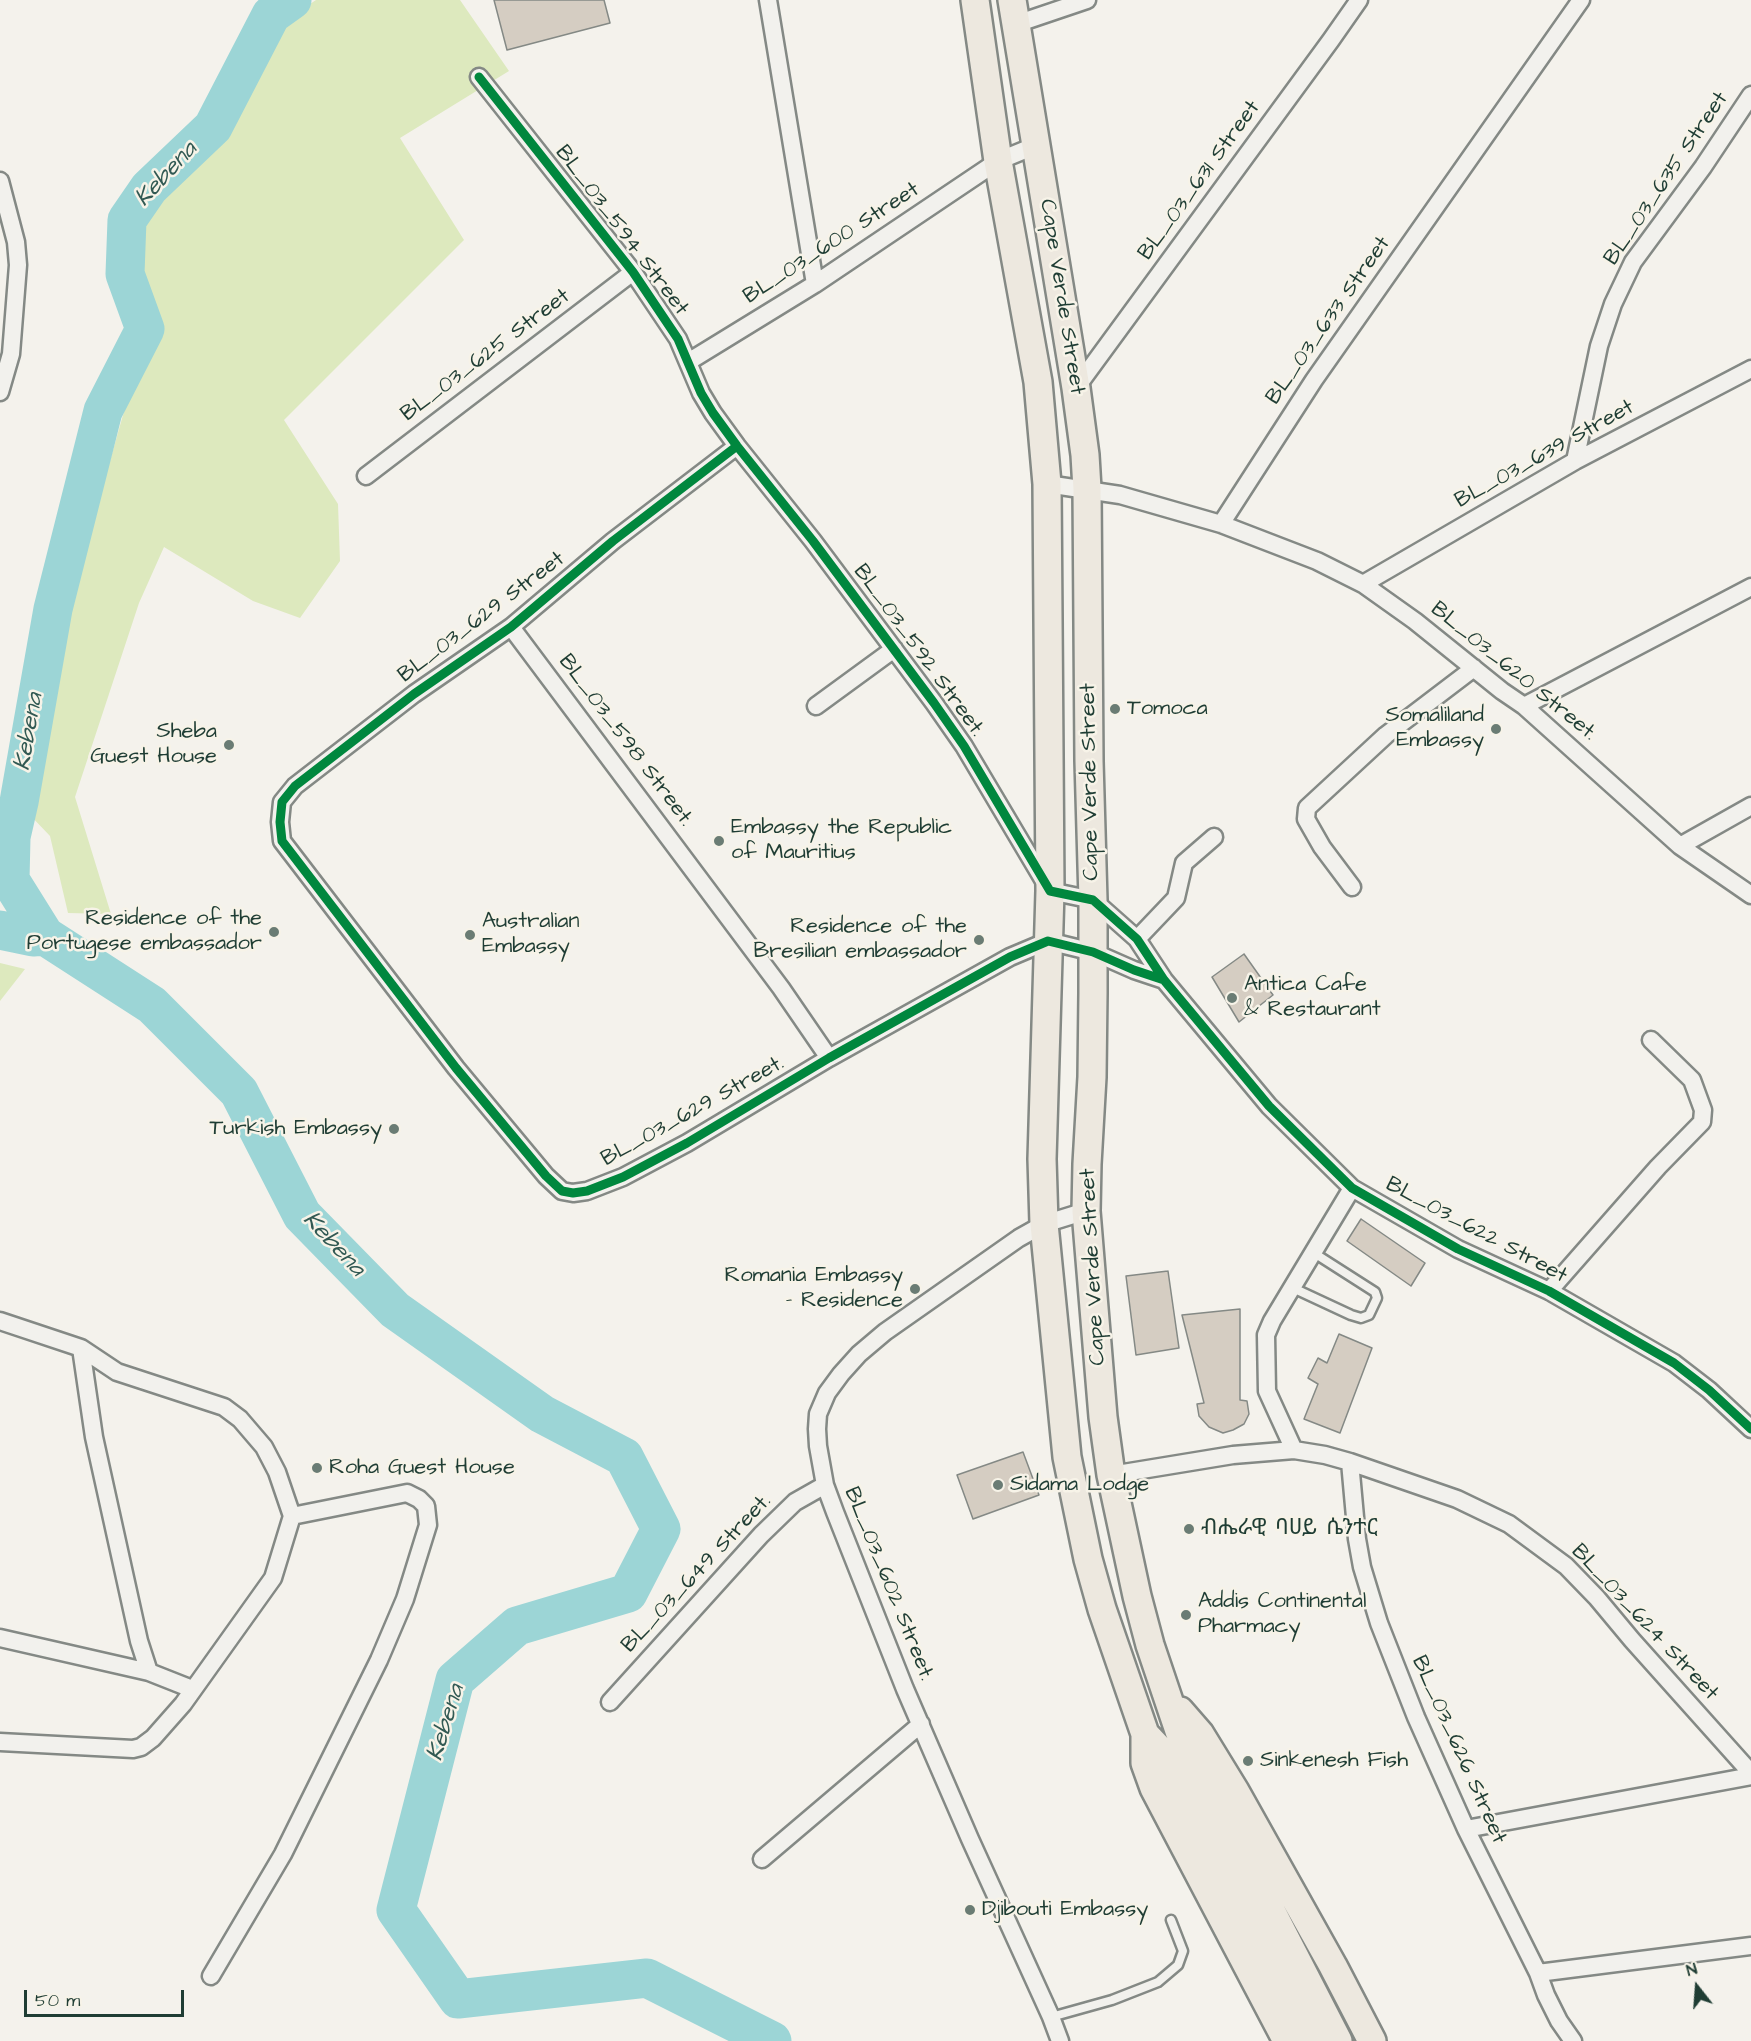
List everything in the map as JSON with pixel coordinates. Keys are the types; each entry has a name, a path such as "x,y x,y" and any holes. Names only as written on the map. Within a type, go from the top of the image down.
{"main road":[{"name":"Cape Verde Street","path":"975,0 998,160 1038,382 1047,484 1050,891 1042,1159 1044,1224 1067,1457 1088,1559 1144,1734 1161,1751 1313,2041"},
{"name":"Cape Verde Street","path":"1014,12 1076,388 1088,489 1089,762 1093,952 1092,1077 1086,1211 1103,1417 1111,1475 1150,1645 1187,1749 1338,2041"},
{"path":"1168,1698 1200,1734 1235,1791 1333,1966 1372,2041"},
{"path":"1144,1734 1145,1763 1154,1788 1287,2041"}],"street":[{"path":"768,0 815,284"},
{"path":"1014,12 1087,0"},
{"name":"BL_03_631 Street","path":"1076,388 1359,0"},
{"name":"BL_03_633 Street","path":"1221,524 1314,380 1581,0"},
{"name":"BL_03_594 Street","path":"479,77 633,272 678,339 701,393 737,446"},
{"name":"BL_03_635 Street","path":"1575,461 1599,346 1613,304 1633,262 1703,167 1751,95"},
{"name":"BL_03_600 Street","path":"688,362 815,284 998,160 1037,145"},
{"path":"0,181 16,242 18,265 11,354 0,392"},
{"name":"BL_03_625 Street","path":"366,476 633,272"},
{"name":"BL_03_639 Street","path":"1363,584 1575,461 1751,369"},
{"name":"BL_03_629 Street","path":"282,802 295,786 414,694 511,627 614,541 737,446"},
{"name":"BL_03_592 Street.","path":"737,446 813,541 964,746 1050,891"},
{"path":"1047,484 1120,495 1221,524"},
{"name":"BL_03_620 Street.","path":"1221,524 1317,561 1363,584 1415,621 1524,706 1680,846 1751,896"},
{"path":"1524,706 1751,587"},
{"name":"BL_03_598 Street.","path":"511,627 781,988 829,1058"},
{"path":"816,705 894,649"},
{"path":"1352,887 1306,819 1307,808 1386,735 1474,668"},
{"name":"BL_03_629 Street.","path":"282,802 279,822 282,841 294,859 456,1068 523,1150 562,1191 587,1191 623,1177 687,1143 829,1058 1010,957 1048,941"},
{"path":"1680,846 1751,806"},
{"path":"1137,939 1176,898 1184,863 1214,837"},
{"path":"1050,891 1093,900"},
{"name":"BL_03_622 Street","path":"1093,900 1137,939 1164,980 1269,1106 1352,1188 1458,1249 1549,1291 1674,1363 1709,1390 1751,1428"},
{"path":"1048,941 1093,952 1164,980"},
{"path":"1549,1291 1658,1167 1702,1122 1703,1110 1692,1080 1651,1040"},
{"path":"1294,1450 1267,1391 1266,1335 1272,1321 1352,1188"},
{"name":"BL_03_602 Street.","path":"1060,2041 921,1724 825,1485 818,1446 818,1414 827,1393 841,1374 859,1354 885,1332 1019,1238 1044,1224 1086,1211"},
{"path":"0,1321 81,1348 117,1372 224,1407 240,1419 264,1447 278,1472 292,1516 273,1578 183,1704 153,1738 141,1747 133,1749 0,1742"},
{"path":"81,1348 94,1437 139,1641 149,1672"},
{"name":"BL_03_624 Street","path":"1111,1475 1233,1455 1294,1450 1350,1462 1457,1499 1509,1524 1566,1566 1597,1598 1751,1774"},
{"name":"BL_03_626 Street","path":"1350,1462 1356,1539 1379,1623 1416,1717 1466,1829 1555,2012 1573,2041"},
{"name":"BL_03_649 Street.","path":"610,1702 761,1535 795,1502 825,1485"},
{"path":"211,1976 283,1854 378,1660 405,1599 428,1526 426,1506 419,1499 407,1493 292,1516"},
{"path":"0,1638 149,1672 192,1689"},
{"path":"762,1859 921,1724"},
{"path":"1466,1829 1751,1774"},
{"path":"1538,1973 1751,1946"}],"lane":[{"path":"1293,1287 1361,1318 1369,1315 1377,1298 1375,1292 1314,1253"},
{"path":"1051,2017 1121,1997 1158,1982 1178,1965 1184,1951 1171,1920"}],"green space":[{"path":"316,0 460,0 509,71 400,138 464,240 284,420 338,504 340,561 300,618 253,601 164,547 139,603 75,797 111,914 68,913 50,836 29,814 57,659 123,415 153,326 136,271 140,224 164,193 227,135 283,22"},
{"path":"0,963 25,969 0,1001"}],"building":[{"path":"494,0 604,0 610,23 507,50"},
{"path":"1244,954 1273,995 1239,1022 1212,977"},
{"path":"1361,1219 1425,1263 1411,1286 1347,1241"},
{"path":"1168,1271 1179,1348 1136,1355 1126,1276"},
{"path":"1240,1309 1240,1400 1247,1401 1249,1414 1244,1424 1223,1433 1209,1427 1199,1416 1197,1404 1204,1403 1182,1315"},
{"path":"1339,1334 1372,1348 1340,1433 1304,1419 1318,1384 1308,1378 1318,1358 1327,1363"},
{"name":"Sidama Lodge","path":"1023,1452 1039,1495 973,1519 957,1475"}],"waterway":[{"name":"Kebena","path":"292,0 271,15 213,127 149,188 127,220 125,274 145,329 103,411 53,609 11,837 10,880 45,936 152,1005 239,1092 302,1215 395,1310 542,1414 624,1457 661,1529 628,1593 517,1626 455,1680 396,1910 458,1999 647,1978 772,2041"},
{"path":"0,930 33,937 45,936"}],"cycle path":[{"path":"479,77 633,272 678,339 701,393 713,413 813,541 934,703 964,746 1050,891 1093,900 1137,939 1164,980 1269,1106 1352,1188 1458,1249 1549,1291 1674,1363 1709,1390 1751,1429"},
{"path":"737,446 613,541 511,627 414,694 295,786 282,802 280,822 282,841 456,1068 546,1176 562,1191 573,1193 587,1191 623,1177 687,1143 829,1058 1010,957 1048,941 1093,952 1164,980"}],"place":[{"name":"Tomoca","path":"1115,709"},
{"name":"Somaliland Embassy","path":"1496,729"},
{"name":"Sheba Guest House","path":"229,745"},
{"name":"Embassy the Republic of Mauritius","path":"719,841"},
{"name":"Residence of the Portugese embassador","path":"274,932"},
{"name":"Australian Embassy","path":"470,935"},
{"name":"Residence of the Bresilian embassador","path":"979,940"},
{"name":"Antica Cafe & Restaurant","path":"1232,998"},
{"name":"Turkish Embassy","path":"394,1129"},
{"name":"Romania Embassy - Residence","path":"915,1289"},
{"name":"Roha Guest House","path":"317,1468"},
{"name":"Sidama Lodge","path":"998,1485"},
{"name":"ብሔራዊ ባሀይ ሴንተር","path":"1189,1529"},
{"name":"Addis Continental Pharmacy","path":"1186,1615"},
{"name":"Sinkenesh Fish","path":"1248,1761"},
{"name":"Djibouti Embassy","path":"970,1910"}]}
